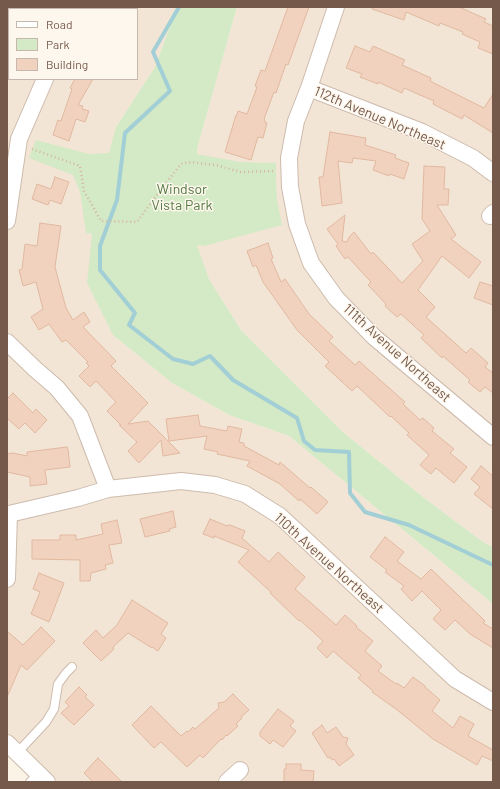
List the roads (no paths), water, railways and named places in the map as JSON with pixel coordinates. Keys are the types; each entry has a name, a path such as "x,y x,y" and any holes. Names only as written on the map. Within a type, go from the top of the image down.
{"street":[{"name":"111th Avenue Northeast","path":"336,7 309,88 296,121 289,158 290,187 297,224 311,263 336,298 374,337 493,437"},
{"path":"7,221 13,136 44,80"},
{"name":"112th Avenue Northeast","path":"309,88 422,132 473,158 493,173"},
{"path":"7,342 35,369 58,388 80,416 108,490"},
{"name":"110th Avenue Northeast","path":"8,514 108,490 181,481 215,485 245,494 280,516 455,679 493,702"},
{"path":"7,578 8,514"},
{"path":"12,748 39,779"},
{"path":"227,782 240,770"}],"lane":[{"path":"12,748 46,722 54,709 58,684 72,667"}],"waterway":[{"path":"179,7 153,52 170,91 125,133 117,200 100,246 100,270 135,313 129,325 173,359 193,364 210,356 233,380 297,418 304,441 315,450 349,452 350,493 365,512 409,525 493,565"}],"park label":[{"name":"Windsor Vista Park","path":"182,198"}]}
